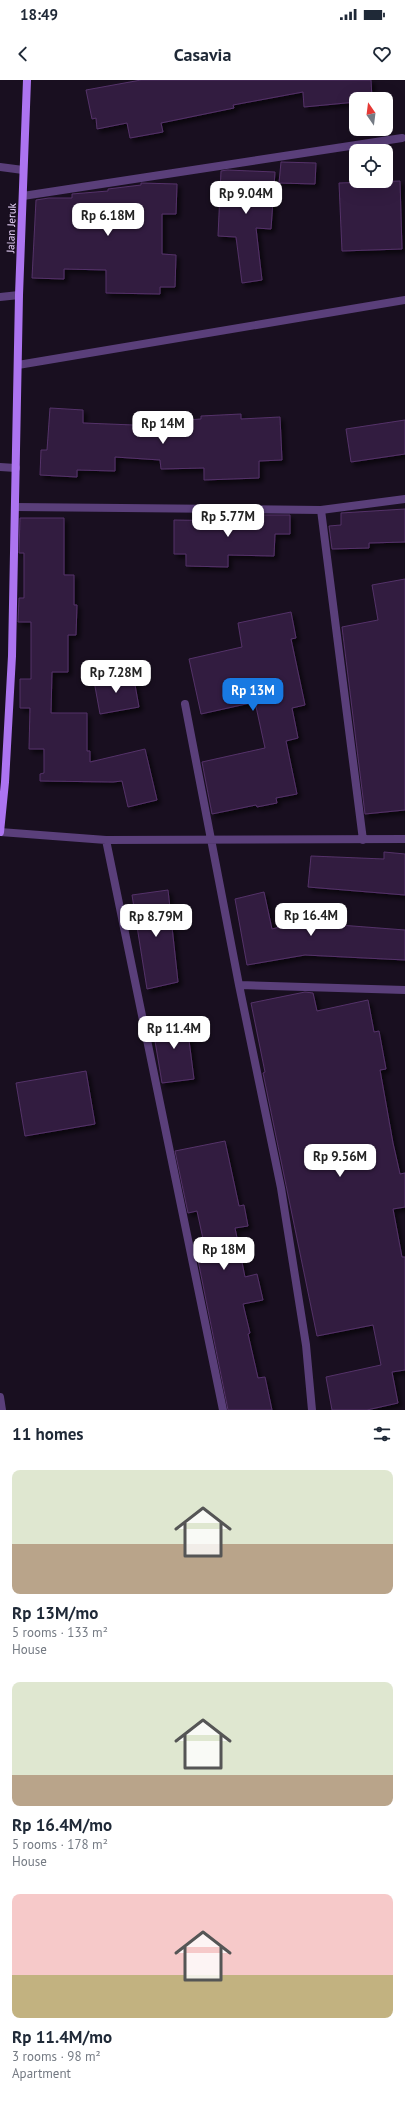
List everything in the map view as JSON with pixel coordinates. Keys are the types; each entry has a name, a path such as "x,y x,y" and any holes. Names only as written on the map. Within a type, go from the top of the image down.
{"street":[{"name":"Jalan Jeruk","path":"0,832 5,782 12,656 19,295 27,80"},
{"path":"23,196 402,138"},
{"path":"0,167 23,170"},
{"path":"0,297 19,295"},
{"path":"18,365 405,300"},
{"path":"0,467 16,468"},
{"path":"15,507 321,510 405,499"},
{"path":"321,510 363,840"},
{"path":"185,704 239,985 281,1188 306,1345 312,1410"},
{"path":"0,832 106,840 405,839"},
{"path":"106,840 223,1410"},
{"path":"239,985 405,990"},
{"path":"0,1398 2,1410"}],"building":[{"path":"141,80 371,80 372,92 349,92 349,103 304,107 303,92 233,105 234,108 161,123 163,132 130,138 127,123 97,129 96,118 92,119 86,90"},
{"path":"281,162 316,163 315,184 279,183"},
{"path":"221,171 275,172 271,229 256,228 262,280 242,283 236,237 218,236"},
{"path":"393,181 400,181 402,249 342,251 339,183 349,183 349,188 393,188"},
{"path":"141,183 177,184 176,214 162,214 162,254 176,255 175,287 160,287 160,294 106,293 106,270 64,269 64,279 32,278 36,200 49,198 72,198 72,194 108,191 108,189 141,185"},
{"path":"50,408 83,410 83,423 159,426 159,422 201,419 201,416 241,414 241,419 280,417 282,460 259,461 259,478 204,480 204,468 161,469 160,460 115,457 115,471 77,470 77,477 40,475 41,450 47,450"},
{"path":"405,420 405,454 351,462 346,429"},
{"path":"405,509 405,542 369,543 369,548 332,549 329,526 341,525 341,513"},
{"path":"233,515 290,515 290,534 275,534 274,556 228,555 228,567 186,566 186,554 174,554 174,520 232,521"},
{"path":"20,518 64,518 64,575 74,575 74,605 77,605 76,635 68,635 68,672 52,672 51,713 87,713 87,751 90,751 90,762 145,749 157,800 128,807 122,781 40,781 40,774 44,773 44,749 29,749 30,708 20,708 20,679 31,679 31,622 18,622 19,598 24,598 24,553 19,553"},
{"path":"405,579 405,810 365,814 342,627 378,620 372,585"},
{"path":"291,612 296,638 291,639 305,705 292,708 298,738 286,741 297,794 276,798 277,803 257,807 256,805 212,814 202,762 265,748 255,702 201,714 189,659 242,647 238,623"},
{"path":"133,674 139,707 100,714 94,681"},
{"path":"384,852 405,854 405,895 308,887 311,856 384,859"},
{"path":"168,890 178,982 147,989 132,895"},
{"path":"264,892 272,929 300,922 405,930 405,960 305,955 247,965 235,899"},
{"path":"305,992 313,993 317,1011 368,1000 374,1032 379,1031 386,1069 380,1070 393,1143 400,1174 405,1173 405,1207 393,1209 402,1257 405,1257 405,1370 392,1372 398,1403 367,1410 332,1410 326,1377 381,1365 373,1325 317,1336 263,1073 265,1072 251,1003"},
{"path":"186,1017 194,1079 162,1083 152,1023"},
{"path":"86,1071 95,1124 25,1136 16,1083"},
{"path":"225,1141 239,1206 244,1205 248,1226 235,1228 245,1277 257,1274 263,1300 243,1304 250,1333 248,1334 258,1378 265,1377 272,1410 228,1410 196,1250 205,1248 197,1211 188,1213 175,1151"}]}
